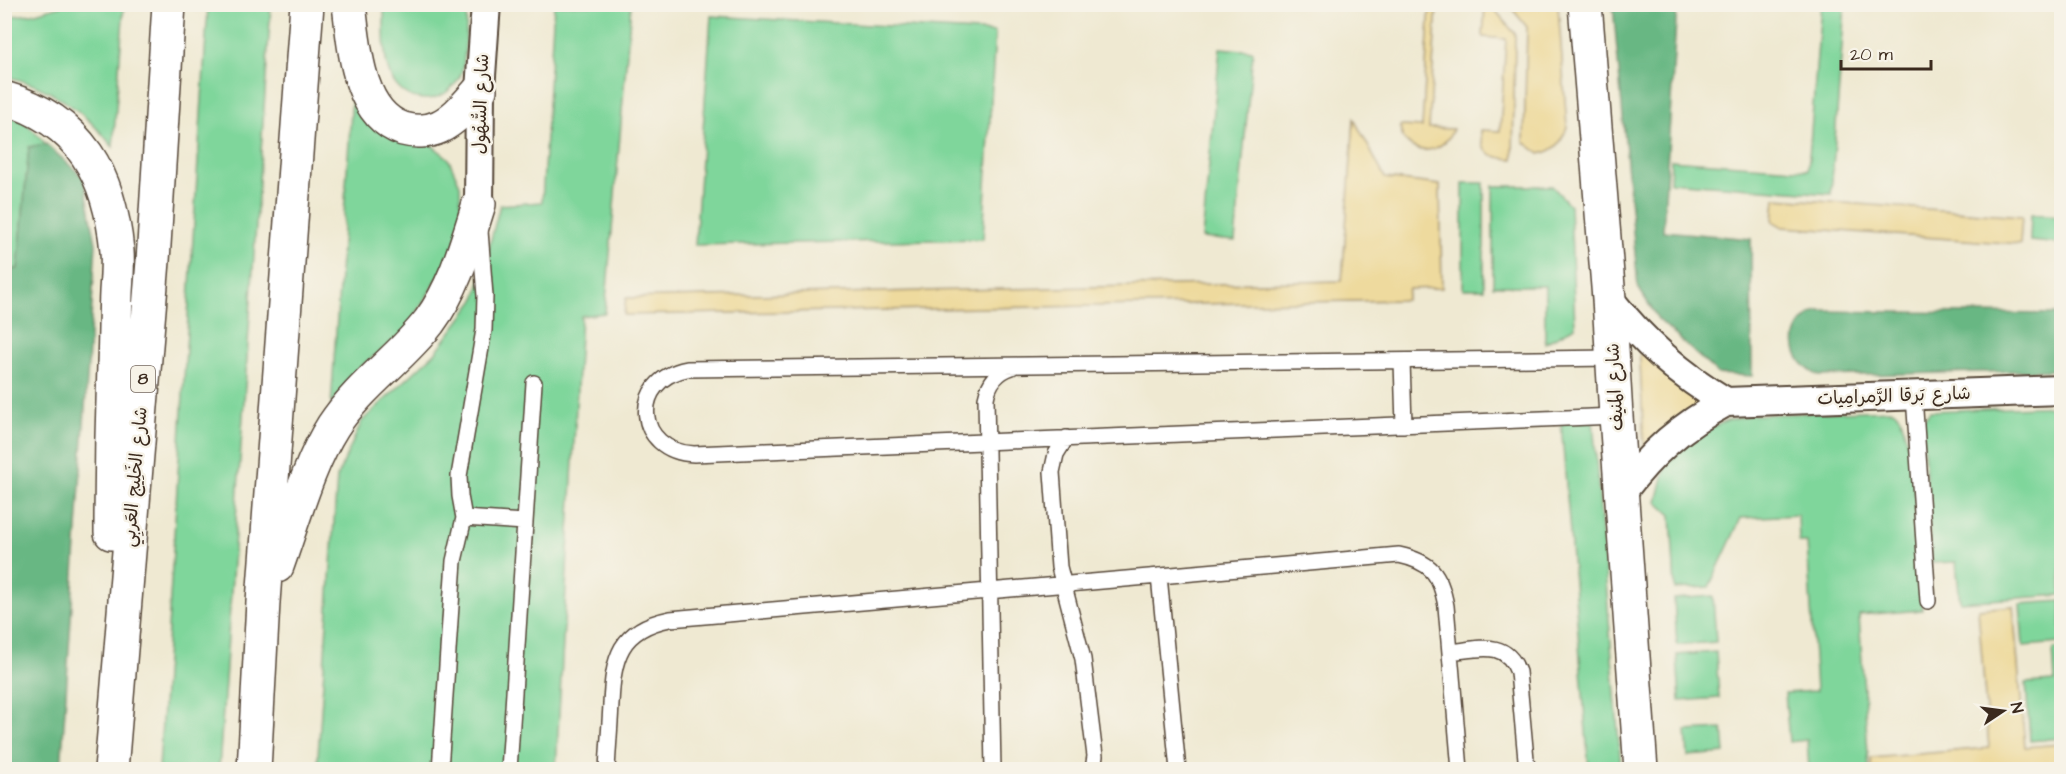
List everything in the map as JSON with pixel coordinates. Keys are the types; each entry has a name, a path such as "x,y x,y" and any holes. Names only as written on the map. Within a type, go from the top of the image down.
{"main road":[{"name":"شارع الخَلِيج العَربِي","path":"111,761 153,261 169,4"},
{"path":"254,770 263,602 308,4"},
{"path":"349,4 355,53 366,91 374,107 388,121 409,130 419,131 439,127 454,116 480,90"},
{"name":"شارع المنيف","path":"1585,4 1610,299 1641,770"},
{"path":"4,98 26,104 54,121 75,138 90,157 110,201 118,253 111,456 111,761"},
{"path":"263,602 314,465 332,428 348,405 402,352 429,321 449,290 479,204"}],"street":[{"name":"شارع السُّهُول","path":"479,204 480,90 486,4"},
{"path":"1610,299 1629,324 1659,354 1700,386 1726,402"},
{"name":"شارع بَرقا الرَّمرامِيات","path":"1621,493 1644,463 1678,431 1726,402 2061,390"}],"lane":[{"path":"440,770 454,561 464,518 459,476 485,315 479,204"},
{"path":"1613,358 687,369 675,371 660,381 649,397 646,409 647,421 652,433 660,443 681,454 1616,416"},
{"path":"1402,361 1404,425"},
{"path":"993,770 986,398 988,390 999,373 1009,367 1021,365"},
{"path":"509,770 534,383"},
{"path":"1914,396 1928,601"},
{"path":"1066,438 1056,454 1052,472 1059,567 1083,659 1095,756 1093,770"},
{"path":"464,518 525,522"},
{"path":"607,770 612,677 616,659 624,644 637,631 653,622 1399,555 1417,559 1433,570 1443,586 1460,770"},
{"path":"1159,576 1178,770"},
{"path":"1450,652 1490,648 1500,650 1514,662 1518,672 1527,770"}],"green space":[{"path":"63,5 124,5 113,147 91,122 52,93 5,76 5,17 32,14"},
{"path":"208,5 271,5 219,769 159,769"},
{"path":"384,5 467,5 463,67 457,82 447,92 432,99 418,98 403,92 395,83 389,72 384,45"},
{"path":"554,5 631,5 605,313 581,316 556,769 317,770 337,477 362,421 435,353 475,300 500,205 542,202"},
{"path":"1613,5 1677,5 1663,231 1751,239 1752,376 1718,374 1658,319 1638,287"},
{"path":"1821,5 1845,5 1831,194 1670,182 1671,160 1808,170"},
{"path":"711,16 995,32 983,239 695,245"},
{"path":"1220,48 1253,51 1235,241 1202,238"},
{"path":"353,83 448,158 460,185 461,217 452,255 405,332 359,368 331,405"},
{"path":"4,113 26,123 46,144 29,147 18,269 5,270"},
{"path":"46,144 84,178 96,244 61,769 5,770 5,270 18,269 29,147"},
{"path":"1463,183 1484,183 1484,289 1463,289"},
{"path":"1493,186 1552,186 1570,205 1575,327 1545,343 1545,286 1493,286"},
{"path":"2031,214 2061,216 2061,244 2030,241"},
{"path":"1817,311 2061,314 2061,370 1820,376 1809,370 1802,362 1794,344 1799,326"},
{"path":"2061,406 2061,595 1960,602 1956,562 1932,563 1922,421 1930,411"},
{"path":"1893,410 1900,416 1912,457 1922,610 1859,615 1869,769 1809,769 1807,740 1789,742 1785,693 1816,691 1807,542 1799,542 1798,515 1741,518 1709,587 1675,589 1671,515 1657,502 1666,465 1682,447 1705,430 1727,421 1751,415"},
{"path":"1593,420 1621,769 1589,769 1561,422"},
{"path":"1713,596 1716,642 1677,645 1674,599"},
{"path":"2061,601 2061,643 2023,646 2020,604"},
{"path":"2053,649 2061,649 2061,738 2030,741 2026,683 2055,681"},
{"path":"1716,652 1719,698 1680,701 1677,655"},
{"path":"1723,729 1725,753 1688,756 1686,731"}],"sand":[{"path":"1430,5 1437,5 1429,128 1453,129 1448,139 1440,145 1423,150 1408,143 1402,136 1400,126 1422,127"},
{"path":"1485,5 1491,5 1515,34 1513,159 1488,153 1482,144 1481,130 1500,131 1506,39 1483,37"},
{"path":"1509,5 1558,5 1567,127 1558,145 1540,154 1524,142 1527,27"},
{"path":"1354,119 1385,178 1440,185 1442,288 1409,289 1406,300 624,315 626,298 1342,281"},
{"path":"1775,198 2022,216 2020,244 1783,227 1773,221"},
{"path":"1639,339 1714,394 1644,449"},
{"path":"2013,606 2025,747 2061,744 2061,766 2014,770 1872,769 1871,758 1989,748 1978,609"}]}
